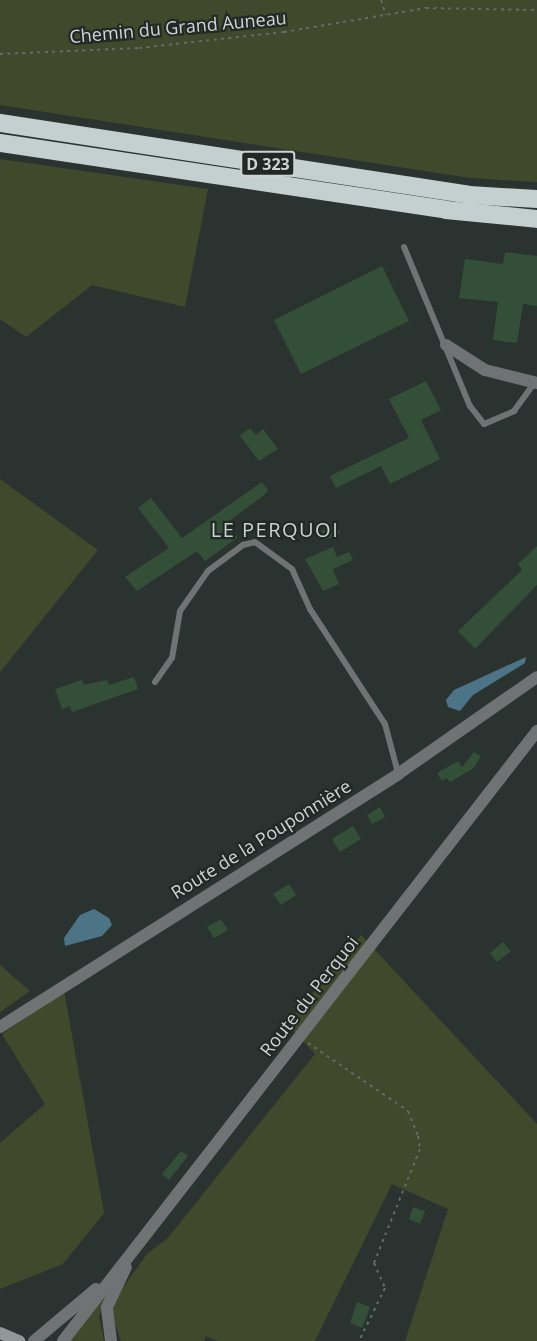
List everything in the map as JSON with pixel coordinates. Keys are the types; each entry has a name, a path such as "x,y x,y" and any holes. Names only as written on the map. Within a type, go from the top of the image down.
{"highway":[{"name":"D 323","path":"0,123 468,195 537,199"},
{"name":"D 323","path":"0,143 446,210 537,219"}],"main road":[{"path":"0,1333 19,1341"}],"street":[{"path":"446,345 485,370 536,383"},
{"name":"Route de la Pouponnière","path":"0,1027 398,774 506,703 537,676"},
{"name":"Route du Perquoi","path":"106,1281 135,1252 537,731"},
{"path":"111,1341 107,1307 135,1252"},
{"path":"34,1341 55,1319 106,1281"},
{"path":"63,1341 106,1281"}],"lane":[{"path":"404,247 470,406 484,424 514,411 536,383"},
{"path":"154,682 172,658 180,611 208,571 243,545 255,542 292,569 310,609 385,724 398,774"}],"path":[{"path":"381,0 386,15"},
{"name":"Chemin du Grand Auneau","path":"0,54 139,48 426,8 537,10"},
{"path":"300,1037 408,1111 418,1136 420,1149 374,1263 377,1278 385,1287 359,1341"}],"green space":[{"path":"0,0 537,0 537,182 470,178 0,105"},
{"path":"0,159 208,189 185,307 92,285 26,337 0,319"},
{"path":"0,479 98,550 0,672"},
{"path":"361,935 537,1124 537,1341 405,1341 448,1209 392,1184 315,1341 218,1341 206,1336 204,1341 121,1341 111,1313 114,1300 147,1254 168,1238 315,1054 287,1024"},
{"path":"0,965 30,991 0,1012"},
{"path":"64,991 104,1213 63,1264 0,1289 0,1143 45,1104 2,1034"},
{"path":"109,1288 99,1316 104,1341 69,1341"}],"water":[{"path":"526,657 525,663 473,695 460,711 448,707 446,700 454,690"},
{"path":"94,909 109,918 112,925 102,936 65,946 64,938 80,915"}],"building":[{"path":"505,252 537,256 537,306 523,304 517,343 493,340 498,302 459,298 465,259 503,264"},
{"path":"382,266 409,321 301,374 274,320"},
{"path":"426,381 441,410 421,420 440,459 390,484 381,466 336,488 330,476 409,438 389,399"},
{"path":"250,428 256,435 263,429 278,449 259,461 240,436"},
{"path":"262,482 268,490 263,496 226,523 237,538 205,561 197,551 137,591 125,577 169,548 138,508 151,498 182,538"},
{"path":"336,524 340,533 325,540 321,531"},
{"path":"537,546 537,585 475,649 458,631 522,570 518,564"},
{"path":"333,547 337,557 349,552 353,560 333,569 339,584 323,591 305,559"},
{"path":"134,677 138,689 72,712 70,706 62,709 55,689 82,680 84,685 107,680 109,685"},
{"path":"474,752 481,756 474,768 450,782 447,778 442,781 437,773 458,761 462,767"},
{"path":"380,807 385,817 372,824 367,815"},
{"path":"353,826 361,839 340,852 332,839"},
{"path":"289,884 296,895 281,905 273,894"},
{"path":"221,919 228,930 214,938 207,927"},
{"path":"503,942 511,951 497,962 490,953"},
{"path":"181,1151 188,1156 169,1180 162,1174"},
{"path":"413,1207 425,1211 420,1224 409,1219"},
{"path":"357,1302 370,1307 362,1328 350,1323"}],"district":[{"name":"LE PERQUOI","path":"275,529"}]}
